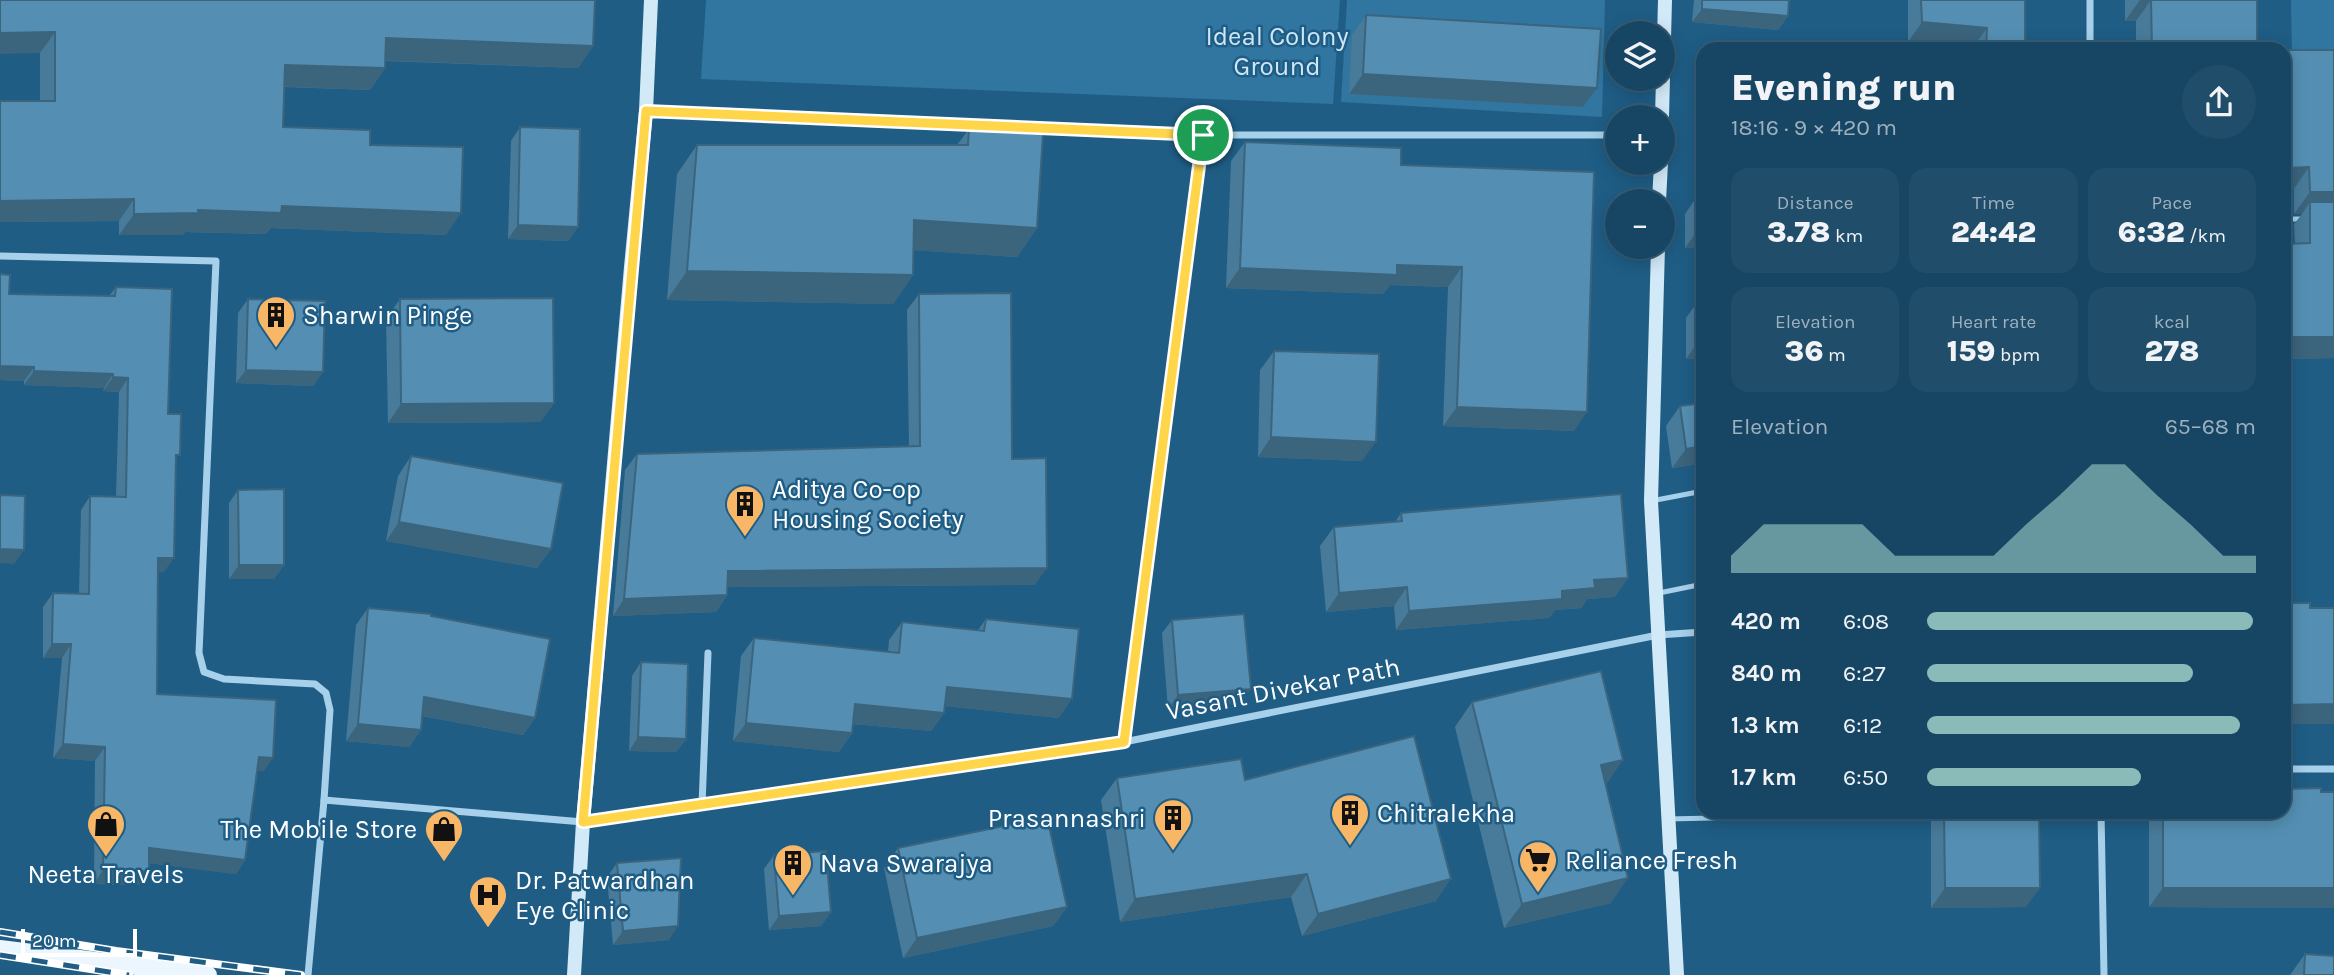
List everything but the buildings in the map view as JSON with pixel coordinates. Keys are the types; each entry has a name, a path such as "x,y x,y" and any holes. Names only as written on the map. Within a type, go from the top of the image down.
{"main road":[{"path":"0,949 208,975"}],"street":[{"path":"574,975 583,822 621,462 646,111 650,0"},
{"path":"1662,105 1665,0"},
{"path":"2090,0 2090,42"},
{"path":"646,111 1203,135 1605,135"},
{"path":"1124,742 1203,135"},
{"path":"0,256 216,261 199,653 204,672 224,679 315,684 326,694 330,710 308,975"},
{"path":"1658,259 1651,501 1676,975"},
{"name":"Vasant Divekar Path","path":"324,800 583,822 1124,742 1658,635 1696,632"},
{"path":"702,804 708,653"},
{"path":"2291,769 2334,769"},
{"path":"2101,819 2104,975"}],"lane":[{"path":"2291,219 2309,219"},
{"path":"1651,501 1696,492"},
{"path":"1656,593 1696,585"},
{"path":"1668,819 1696,818"}],"green space":[{"name":"Ideal Colony Ground","path":"706,0 1340,0 1333,104 701,79"},
{"path":"1347,0 1605,0 1602,117 1341,102"},
{"path":"2291,0 2334,0 2334,55 2292,56"}],"railway":[{"path":"0,932 116,951 301,975"},
{"path":"0,955 129,975"}],"place":[{"name":"Sharwin Pinge","path":"276,349"},
{"name":"Aditya Co-op Housing Society","path":"745,538"},
{"name":"Chitralekha","path":"1350,847"},
{"name":"Prasannashri","path":"1173,852"},
{"name":"Neeta Travels","path":"106,858"},
{"name":"The Mobile Store","path":"444,863"},
{"name":"Reliance Fresh","path":"1538,894"},
{"name":"Nava Swarajya","path":"793,897"},
{"name":"Dr. Patwardhan Eye Clinic","path":"488,929"}],"route":[{"path":"646,111 1203,135 1124,742 583,822 646,111"}]}
